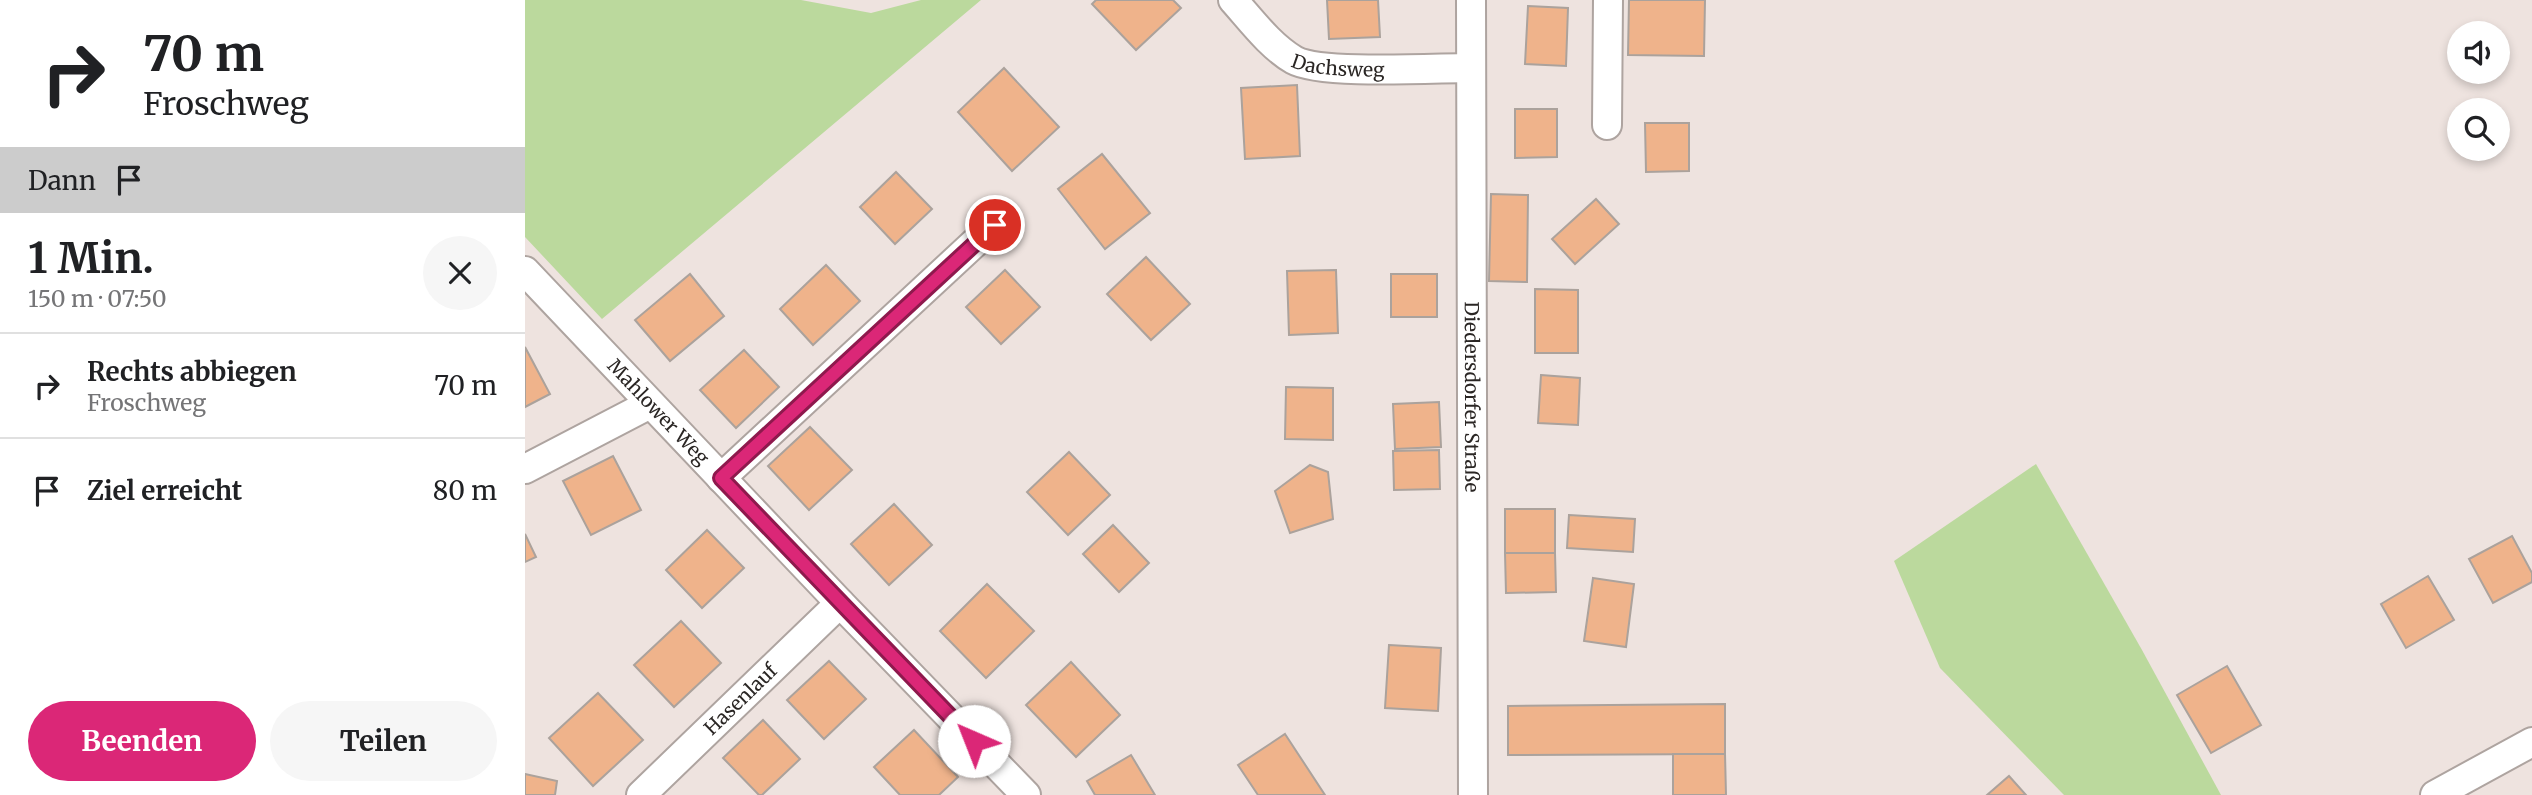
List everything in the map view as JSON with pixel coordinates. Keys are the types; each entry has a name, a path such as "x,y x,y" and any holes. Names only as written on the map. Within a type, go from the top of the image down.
{"street":[{"name":"Dachsweg","path":"1233,0 1272,43 1295,61 1321,68 1471,68"},
{"name":"Diedersdorfer Straße","path":"1471,0 1473,795"},
{"path":"1607,125 1608,0"},
{"path":"721,478 995,225"},
{"name":"Mahlower Weg","path":"525,271 840,603 1027,795"},
{"path":"525,470 650,404"},
{"name":"Hasenlauf","path":"641,795 840,603"},
{"path":"2435,795 2532,742"}],"green space":[{"path":"525,0 801,0 871,13 921,0 981,0 602,319 525,237"},
{"path":"2036,464 2221,795 2064,795 1940,668 1894,561"}],"building":[{"path":"1096,0 1173,0 1181,8 1136,50 1092,4"},
{"path":"1327,0 1378,0 1380,37 1329,39"},
{"path":"1629,0 1705,0 1704,56 1628,55"},
{"path":"1528,6 1568,8 1566,66 1525,64"},
{"path":"1004,68 1059,127 1012,171 958,112"},
{"path":"1297,85 1300,156 1245,159 1241,88"},
{"path":"1515,109 1557,109 1557,157 1515,158"},
{"path":"1645,123 1689,123 1689,171 1646,172"},
{"path":"1102,154 1150,213 1105,249 1058,189"},
{"path":"896,172 932,209 895,244 860,207"},
{"path":"1491,194 1528,195 1527,282 1489,281"},
{"path":"1596,199 1619,224 1575,264 1552,239"},
{"path":"1146,257 1190,304 1151,340 1107,294"},
{"path":"826,265 860,301 813,345 780,309"},
{"path":"1005,270 1040,307 1001,344 966,307"},
{"path":"1336,270 1338,333 1289,335 1287,271"},
{"path":"690,274 724,316 670,361 635,320"},
{"path":"1391,274 1437,274 1437,317 1391,317"},
{"path":"1535,289 1578,290 1578,353 1535,353"},
{"path":"525,347 550,394 525,407"},
{"path":"744,350 779,387 736,428 700,390"},
{"path":"1541,375 1580,378 1578,425 1538,423"},
{"path":"1286,387 1333,388 1333,440 1285,439"},
{"path":"1439,402 1441,447 1395,449 1393,404"},
{"path":"810,427 852,470 809,510 768,466"},
{"path":"1439,450 1440,489 1394,490 1393,451"},
{"path":"1069,452 1110,495 1068,535 1027,492"},
{"path":"613,456 641,510 591,535 563,481"},
{"path":"1310,465 1328,472 1333,519 1290,533 1275,491"},
{"path":"894,504 932,545 889,585 851,544"},
{"path":"1505,509 1555,509 1555,553 1505,553"},
{"path":"1569,515 1635,519 1633,552 1567,548"},
{"path":"1113,525 1149,563 1119,592 1083,554"},
{"path":"707,530 744,568 702,608 666,570"},
{"path":"525,534 536,557 525,562"},
{"path":"2512,536 2532,573 2532,582 2493,603 2469,559"},
{"path":"1505,553 1555,553 1556,592 1506,593"},
{"path":"2428,576 2454,620 2406,648 2381,604"},
{"path":"1593,578 1634,584 1626,647 1584,641"},
{"path":"987,584 1034,631 986,678 940,631"},
{"path":"681,621 721,663 674,707 634,665"},
{"path":"1389,645 1441,648 1438,711 1385,708"},
{"path":"829,661 866,699 824,739 787,700"},
{"path":"1071,662 1120,715 1076,757 1026,705"},
{"path":"2227,666 2261,725 2211,753 2177,695"},
{"path":"598,693 643,740 593,786 549,738"},
{"path":"1725,704 1725,754 1508,755 1508,706"},
{"path":"763,720 800,759 759,795 723,758"},
{"path":"914,730 958,777 939,795 900,795 874,767"},
{"path":"1285,734 1325,795 1258,795 1238,765"},
{"path":"1673,754 1725,754 1726,795 1673,795"},
{"path":"1131,755 1155,795 1095,795 1087,781"},
{"path":"525,774 557,781 555,795 525,795"},
{"path":"2009,776 2026,795 1987,795"}],"route":[{"path":"974,741 721,478 995,225"}]}
